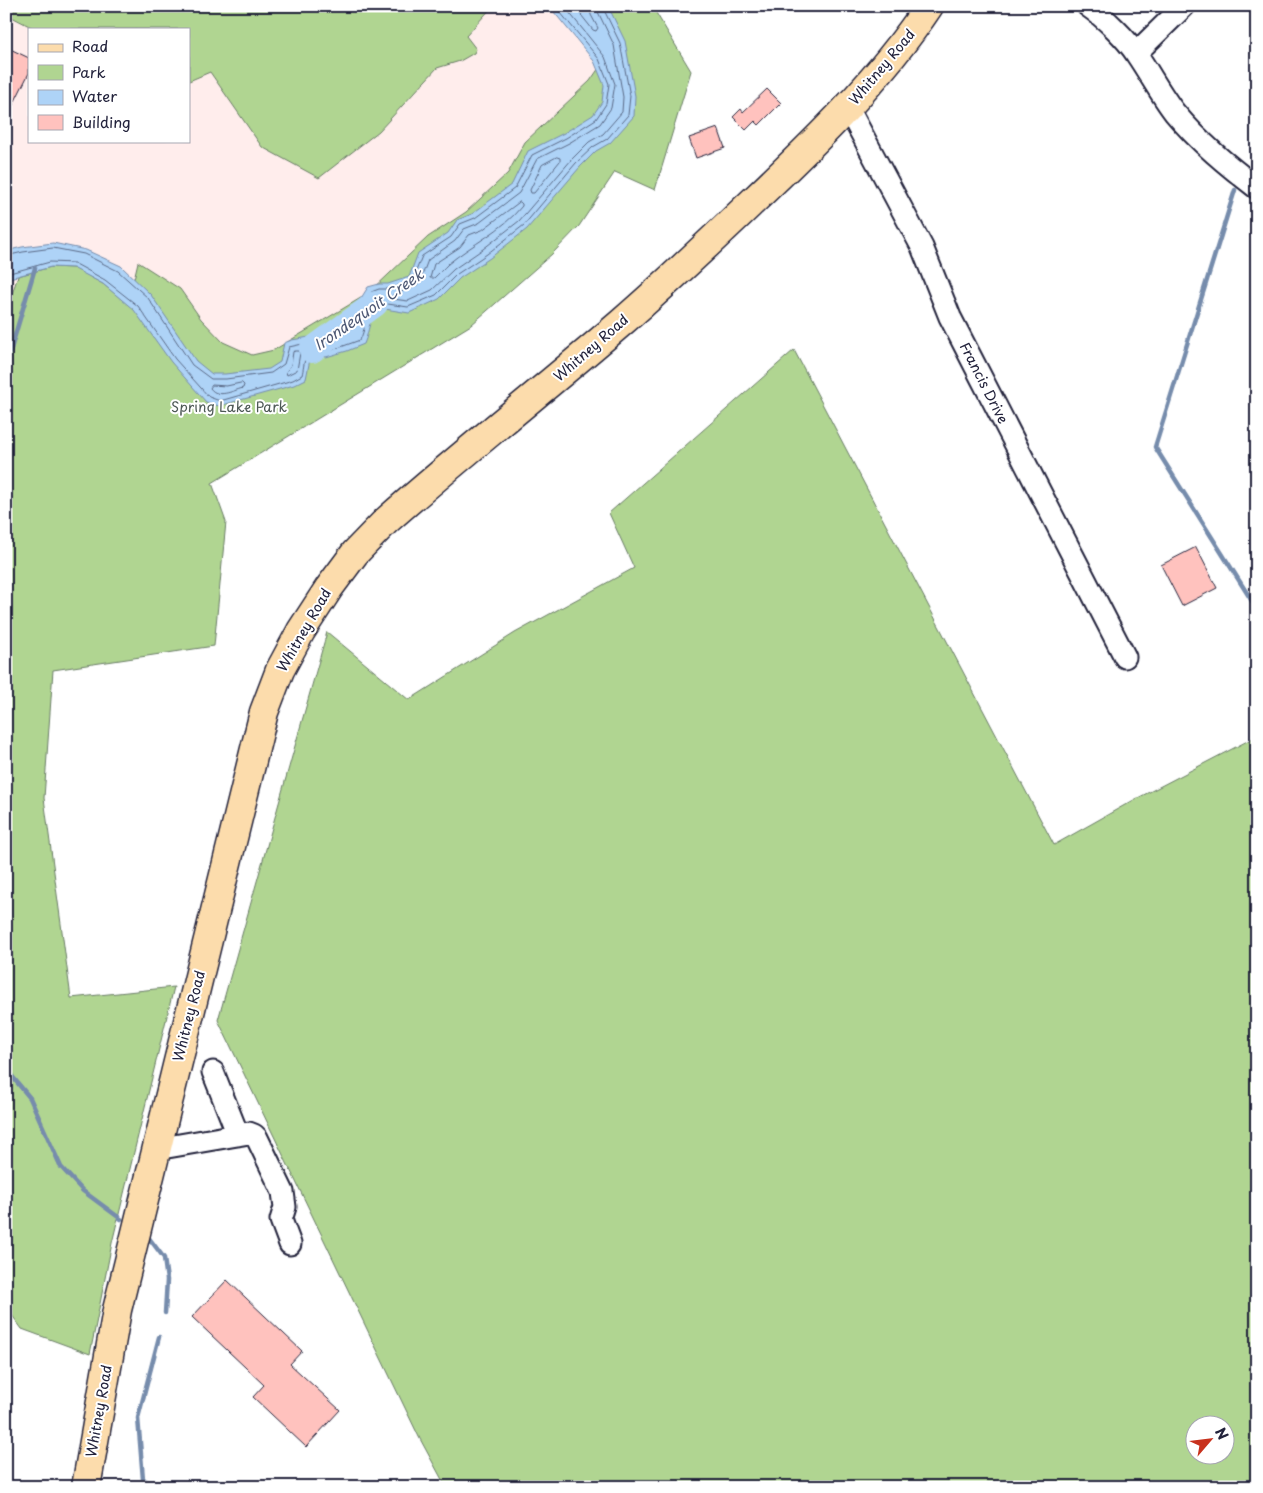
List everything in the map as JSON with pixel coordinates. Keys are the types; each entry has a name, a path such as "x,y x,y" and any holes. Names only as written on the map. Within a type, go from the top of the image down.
{"main road":[{"name":"Whitney Road","path":"86,1487 117,1310 264,712 280,670 301,631 328,588 386,521 622,321 695,256 848,108 911,34 929,6"}],"street":[{"path":"1088,6 1136,52 1174,112 1196,137 1257,188"},
{"path":"1136,52 1184,6"},
{"name":"Francis Drive","path":"848,108 922,247 950,317 1125,657"},
{"path":"213,1072 238,1135"},
{"path":"156,1149 249,1133 257,1138 283,1192 285,1207 281,1220 290,1244"}],"shaded area":[{"path":"493,6 549,6 594,61 604,85 518,172 353,311 269,369 22,247 6,251 6,14 33,28 28,28 28,142 190,142 190,81 210,71 262,147 379,131"},
{"path":"18,276 6,311 6,279"}],"green space":[{"path":"6,6 493,6 466,36 476,49 474,53 460,61 437,68 379,131 319,178 262,147 210,72 190,81 190,28 33,28 6,14"},
{"name":"Spring Lake Park","path":"577,6 652,6 691,71 655,190 615,172 579,226 552,254 471,325 212,483 226,522 214,646 53,670 44,798 71,998 174,987 112,1243 90,1354 22,1329 6,1307 6,311 18,276 51,267 74,268 103,284 128,304 138,262 180,289 201,319 223,342 252,355 274,350 369,293 428,237 466,212 508,173 525,142 590,81 599,68"},
{"path":"794,350 1054,845 1132,801 1257,736 1257,1487 446,1487 419,1437 218,1020 327,632 409,700 515,633 634,568 609,513"}],"water":[{"path":"549,6 608,6 625,41 635,96 634,116 610,143 596,151 580,167 527,229 490,258 460,278 439,299 409,313 379,308 371,321 364,344 326,357 316,352 311,354 306,379 294,385 219,406 206,402 171,362 134,310 103,284 73,268 51,267 6,279 6,251 53,243 86,250 121,266 151,295 196,361 212,374 269,369 280,362 284,343 346,327 353,311 368,287 388,284 409,277 418,253 448,233 457,220 472,214 512,184 528,151 564,133 593,115 602,102 604,85 594,61"}],"building":[{"path":"6,47 28,58 28,75 6,119"},
{"path":"767,89 781,103 759,125 755,121 746,130 733,117 741,109 743,112"},
{"path":"718,128 725,148 696,158 689,138"},
{"path":"1196,547 1217,588 1182,606 1161,565"},
{"path":"227,1280 302,1351 290,1364 340,1410 306,1447 253,1397 264,1385 192,1317"}],"waterway":[{"path":"1253,163 1257,167"},
{"path":"1235,190 1155,447 1257,609"},
{"path":"6,357 10,352 35,268"},
{"name":"Irondequoit Creek","path":"312,350 375,304"},
{"path":"6,1069 30,1098 61,1167 83,1191 121,1219"},
{"path":"149,1238 164,1258 167,1280 165,1313"},
{"path":"157,1487 143,1479 138,1418 159,1337"}]}
